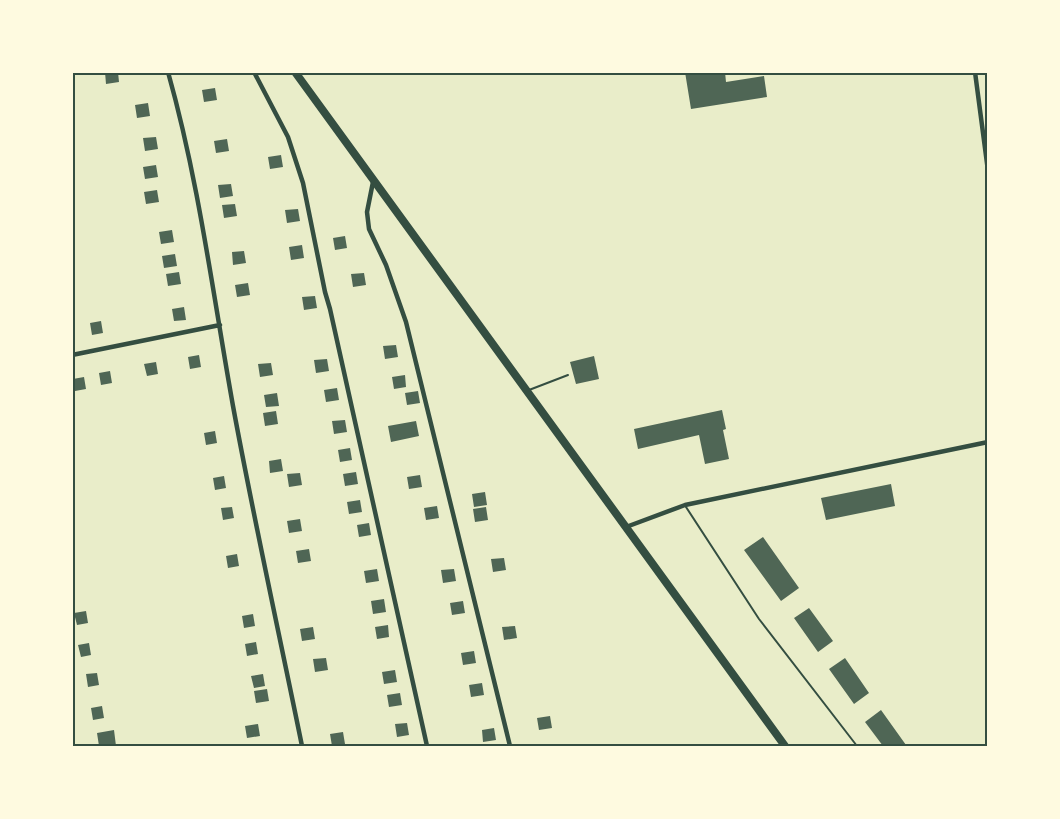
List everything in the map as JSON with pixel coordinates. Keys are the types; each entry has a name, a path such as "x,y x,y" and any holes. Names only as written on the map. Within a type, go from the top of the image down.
{"highway":[{"path":"295,72 373,182 527,390 785,746"}],"street":[{"path":"168,72 178,108 220,324 235,416 302,746"},
{"path":"254,72 288,136 303,183 325,292 427,746"},
{"path":"975,72 988,171"},
{"path":"373,182 368,212 368,229 386,265 406,322 510,746"},
{"path":"72,355 220,324"},
{"path":"626,527 684,505 988,442"}],"lane":[{"path":"527,390 568,375"},
{"path":"684,505 759,618 857,746"}],"building":[{"path":"105,72 118,72 119,82 106,84"},
{"path":"685,72 725,72 726,82 764,76 767,97 691,109"},
{"path":"215,88 217,100 204,102 202,90"},
{"path":"148,103 150,116 137,118 135,105"},
{"path":"156,137 158,149 145,151 143,138"},
{"path":"227,139 229,151 216,153 214,141"},
{"path":"281,155 283,167 270,169 268,157"},
{"path":"156,165 158,177 145,179 143,167"},
{"path":"231,184 233,196 220,198 218,185"},
{"path":"157,190 159,202 146,204 144,192"},
{"path":"235,204 237,216 224,218 222,205"},
{"path":"298,209 300,221 287,223 285,210"},
{"path":"172,230 174,242 161,244 159,232"},
{"path":"345,236 347,248 335,250 333,238"},
{"path":"302,245 304,258 291,260 289,247"},
{"path":"244,251 246,263 233,265 232,252"},
{"path":"175,254 177,266 164,268 162,256"},
{"path":"179,272 181,284 168,286 166,274"},
{"path":"364,273 366,285 353,287 351,274"},
{"path":"248,283 250,295 237,297 235,285"},
{"path":"315,296 317,308 304,310 302,297"},
{"path":"184,307 186,320 174,321 172,309"},
{"path":"101,321 103,333 92,335 90,323"},
{"path":"396,345 398,357 385,359 383,346"},
{"path":"199,355 201,367 190,369 188,357"},
{"path":"594,356 599,379 576,384 570,362"},
{"path":"327,359 329,371 316,373 314,360"},
{"path":"156,362 158,374 147,376 144,364"},
{"path":"271,363 273,375 260,377 258,364"},
{"path":"110,371 112,383 101,385 99,373"},
{"path":"405,375 406,387 394,389 392,377"},
{"path":"84,377 86,389 75,391 73,379"},
{"path":"337,388 339,400 326,402 324,390"},
{"path":"418,391 420,403 407,405 405,393"},
{"path":"277,393 279,406 266,407 264,395"},
{"path":"722,410 726,429 723,430 729,459 705,464 699,435 638,449 634,429"},
{"path":"276,411 278,424 265,426 263,413"},
{"path":"345,420 347,432 334,434 332,421"},
{"path":"416,421 419,436 391,442 388,426"},
{"path":"215,431 217,443 206,445 204,433"},
{"path":"350,448 352,460 340,462 338,450"},
{"path":"281,459 283,471 270,473 269,461"},
{"path":"356,472 358,484 345,486 343,474"},
{"path":"300,473 302,485 289,487 287,474"},
{"path":"420,475 422,487 409,489 407,477"},
{"path":"224,476 226,488 215,490 213,478"},
{"path":"891,484 895,506 826,520 821,498"},
{"path":"485,492 487,505 474,507 472,494"},
{"path":"360,500 362,512 349,514 347,502"},
{"path":"437,506 439,518 426,520 424,508"},
{"path":"232,507 234,518 223,520 221,508"},
{"path":"486,507 488,520 475,522 473,509"},
{"path":"300,519 302,531 289,533 287,521"},
{"path":"369,523 371,535 359,537 357,525"},
{"path":"763,537 799,588 781,601 744,550"},
{"path":"309,549 311,561 298,563 296,551"},
{"path":"237,554 239,566 228,568 226,556"},
{"path":"504,558 506,570 493,572 491,559"},
{"path":"377,569 379,581 366,583 364,571"},
{"path":"454,569 456,581 443,583 441,570"},
{"path":"384,599 386,612 373,614 371,601"},
{"path":"463,601 465,613 452,615 450,603"},
{"path":"809,608 833,641 818,652 794,618"},
{"path":"86,611 88,623 77,625 74,613"},
{"path":"253,614 255,626 244,628 242,616"},
{"path":"388,625 389,637 377,639 375,627"},
{"path":"515,626 517,638 504,640 502,627"},
{"path":"313,627 315,639 302,641 300,629"},
{"path":"256,642 258,654 247,656 245,644"},
{"path":"89,643 91,655 81,657 78,645"},
{"path":"474,651 476,663 463,665 461,653"},
{"path":"326,658 328,670 315,672 313,659"},
{"path":"845,658 869,693 854,704 829,669"},
{"path":"395,670 397,682 384,684 382,672"},
{"path":"97,673 99,685 88,687 86,674"},
{"path":"263,674 265,686 254,688 251,676"},
{"path":"482,683 484,695 471,697 469,685"},
{"path":"267,689 269,701 256,703 254,691"},
{"path":"400,693 402,705 389,707 387,695"},
{"path":"102,706 104,718 93,720 91,708"},
{"path":"881,710 906,745 883,746 865,722"},
{"path":"550,716 552,728 539,730 537,718"},
{"path":"407,723 409,735 397,737 395,724"},
{"path":"258,724 260,736 247,738 245,726"},
{"path":"494,728 496,740 483,742 482,730"},
{"path":"114,730 116,746 99,746 97,733"},
{"path":"343,732 345,744 332,746 330,734"}]}
